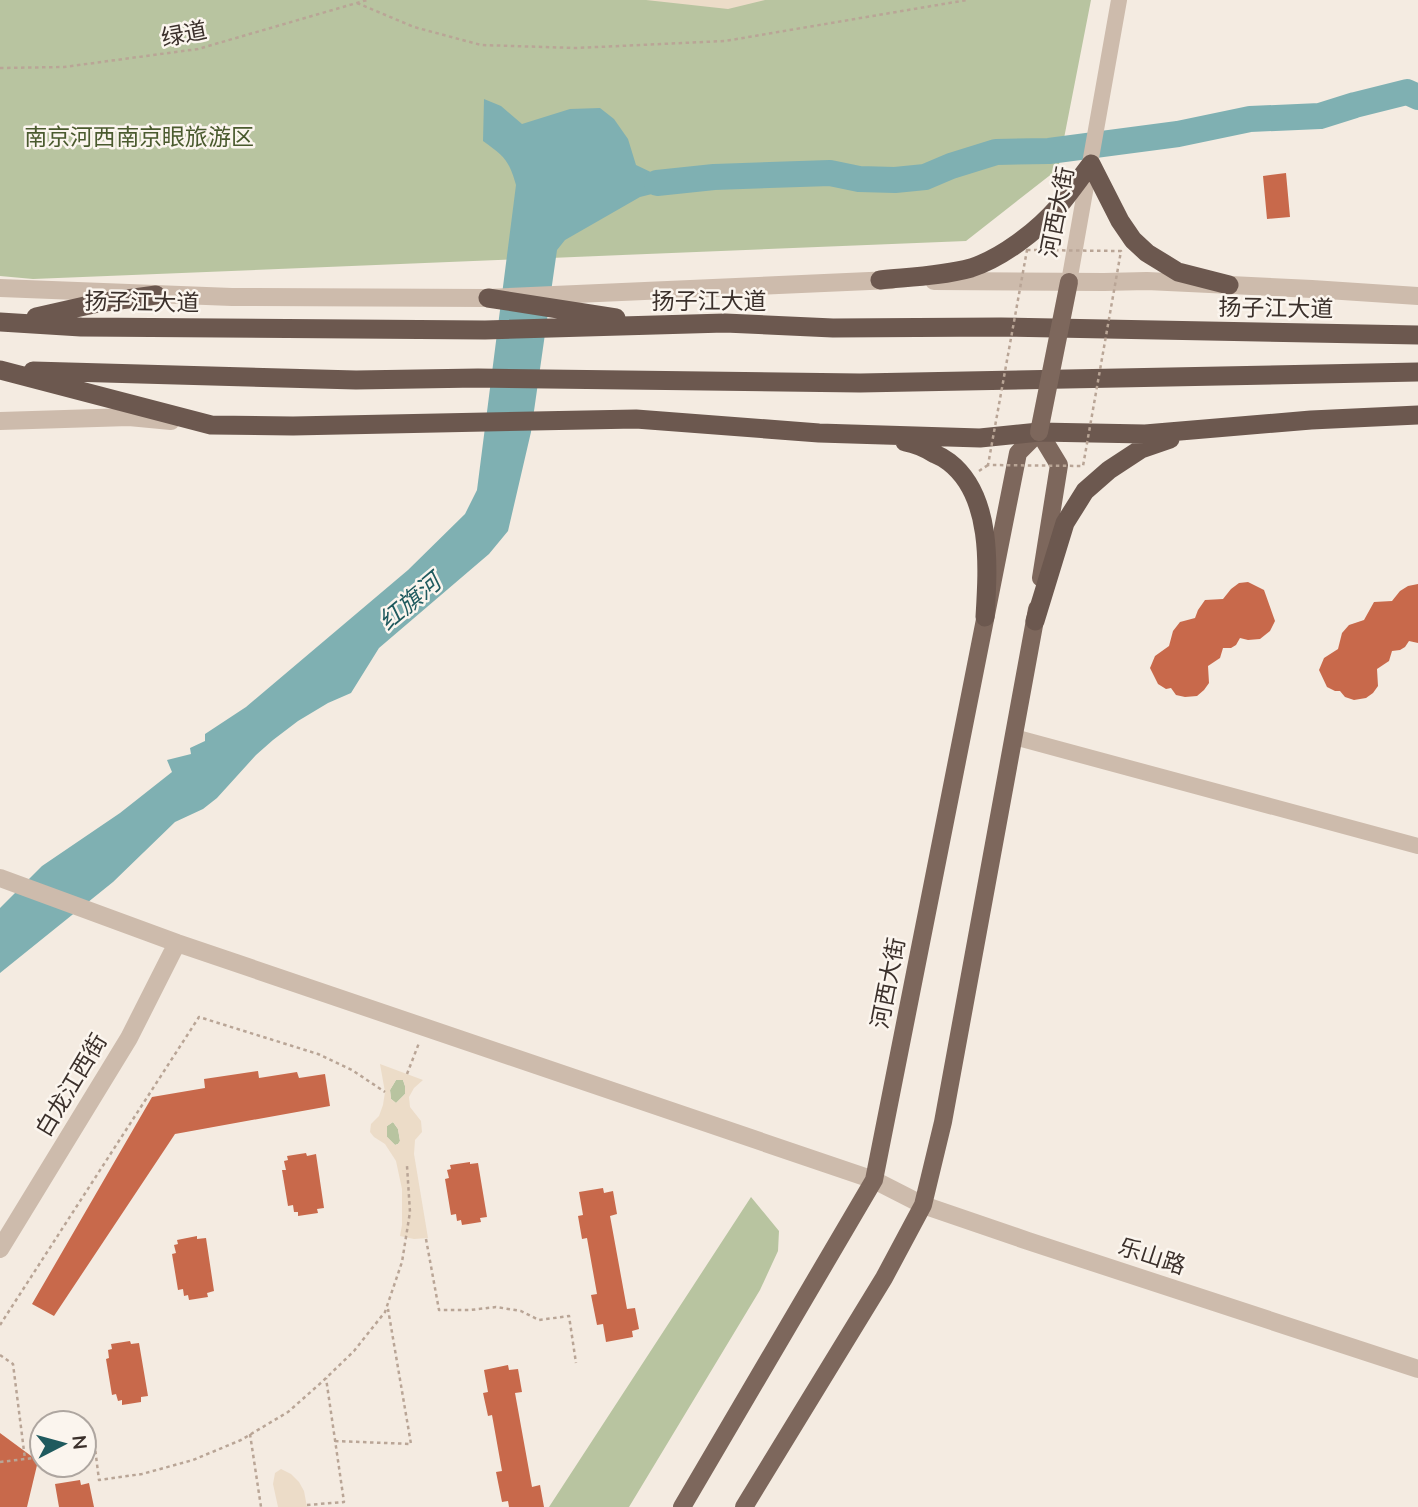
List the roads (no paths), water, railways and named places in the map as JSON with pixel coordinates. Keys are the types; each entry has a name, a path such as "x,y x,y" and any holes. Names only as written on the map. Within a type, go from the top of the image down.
{"highway":[{"path":"880,280 971,267 1001,254 1029,234 1057,208 1091,163 1120,220 1133,240 1147,253 1178,272 1228,285"},
{"path":"6,323 98,303 156,295"},
{"path":"488,298 562,301 659,325"},
{"name":"扬子江大道","path":"6,323 81,327 485,330 725,323 833,328 1002,327 1418,335"},
{"path":"0,370 356,380 478,378 860,383 1418,372"},
{"path":"0,370 211,425 293,426 636,419 819,433 980,438 1039,432 1146,434 1418,415"},
{"path":"1035,621 1065,523 1085,491 1141,449 1204,429"},
{"path":"866,435 918,444 949,462 962,475 982,518 988,573 985,617"}],"main road":[{"name":"河西大街","path":"682,1507 874,1180 1018,453 1039,432 1069,282"},
{"path":"744,1507 884,1278 923,1205 943,1122 1014,737 1059,465 1039,432"}],"street":[{"name":"河西大街","path":"1069,282 1119,0"},
{"name":"扬子江大道","path":"562,301 880,280 1147,281 1418,296"},
{"path":"0,288 288,298 488,298"},
{"path":"0,421 129,417 211,425"},
{"path":"1014,737 1418,846"},
{"name":"乐山路","path":"8,881 177,943 874,1180 923,1205 1418,1369"},
{"name":"白龙江西街","path":"0,1250 129,1038 177,943"}],"water":[{"name":"红旗河","path":"484,99 501,106 522,124 570,109 600,108 614,119 628,139 636,165 657,175 693,173 690,188 640,197 565,240 557,250 531,432 508,531 489,554 379,648 351,693 298,721 273,740 217,798 203,809 175,822 113,882 0,973 0,908 42,866 120,813 172,772 167,760 191,754 190,748 205,741 205,734 246,707 408,570 465,514 477,490 516,185 505,159 483,141"}],"waterway":[{"path":"657,183 714,177 830,173 859,179 925,177 996,152 1049,151 1178,134 1250,119 1320,116 1407,92 1418,97"}],"park label":[{"name":"南京河西南京眼旅游区","path":"139,137"}]}
